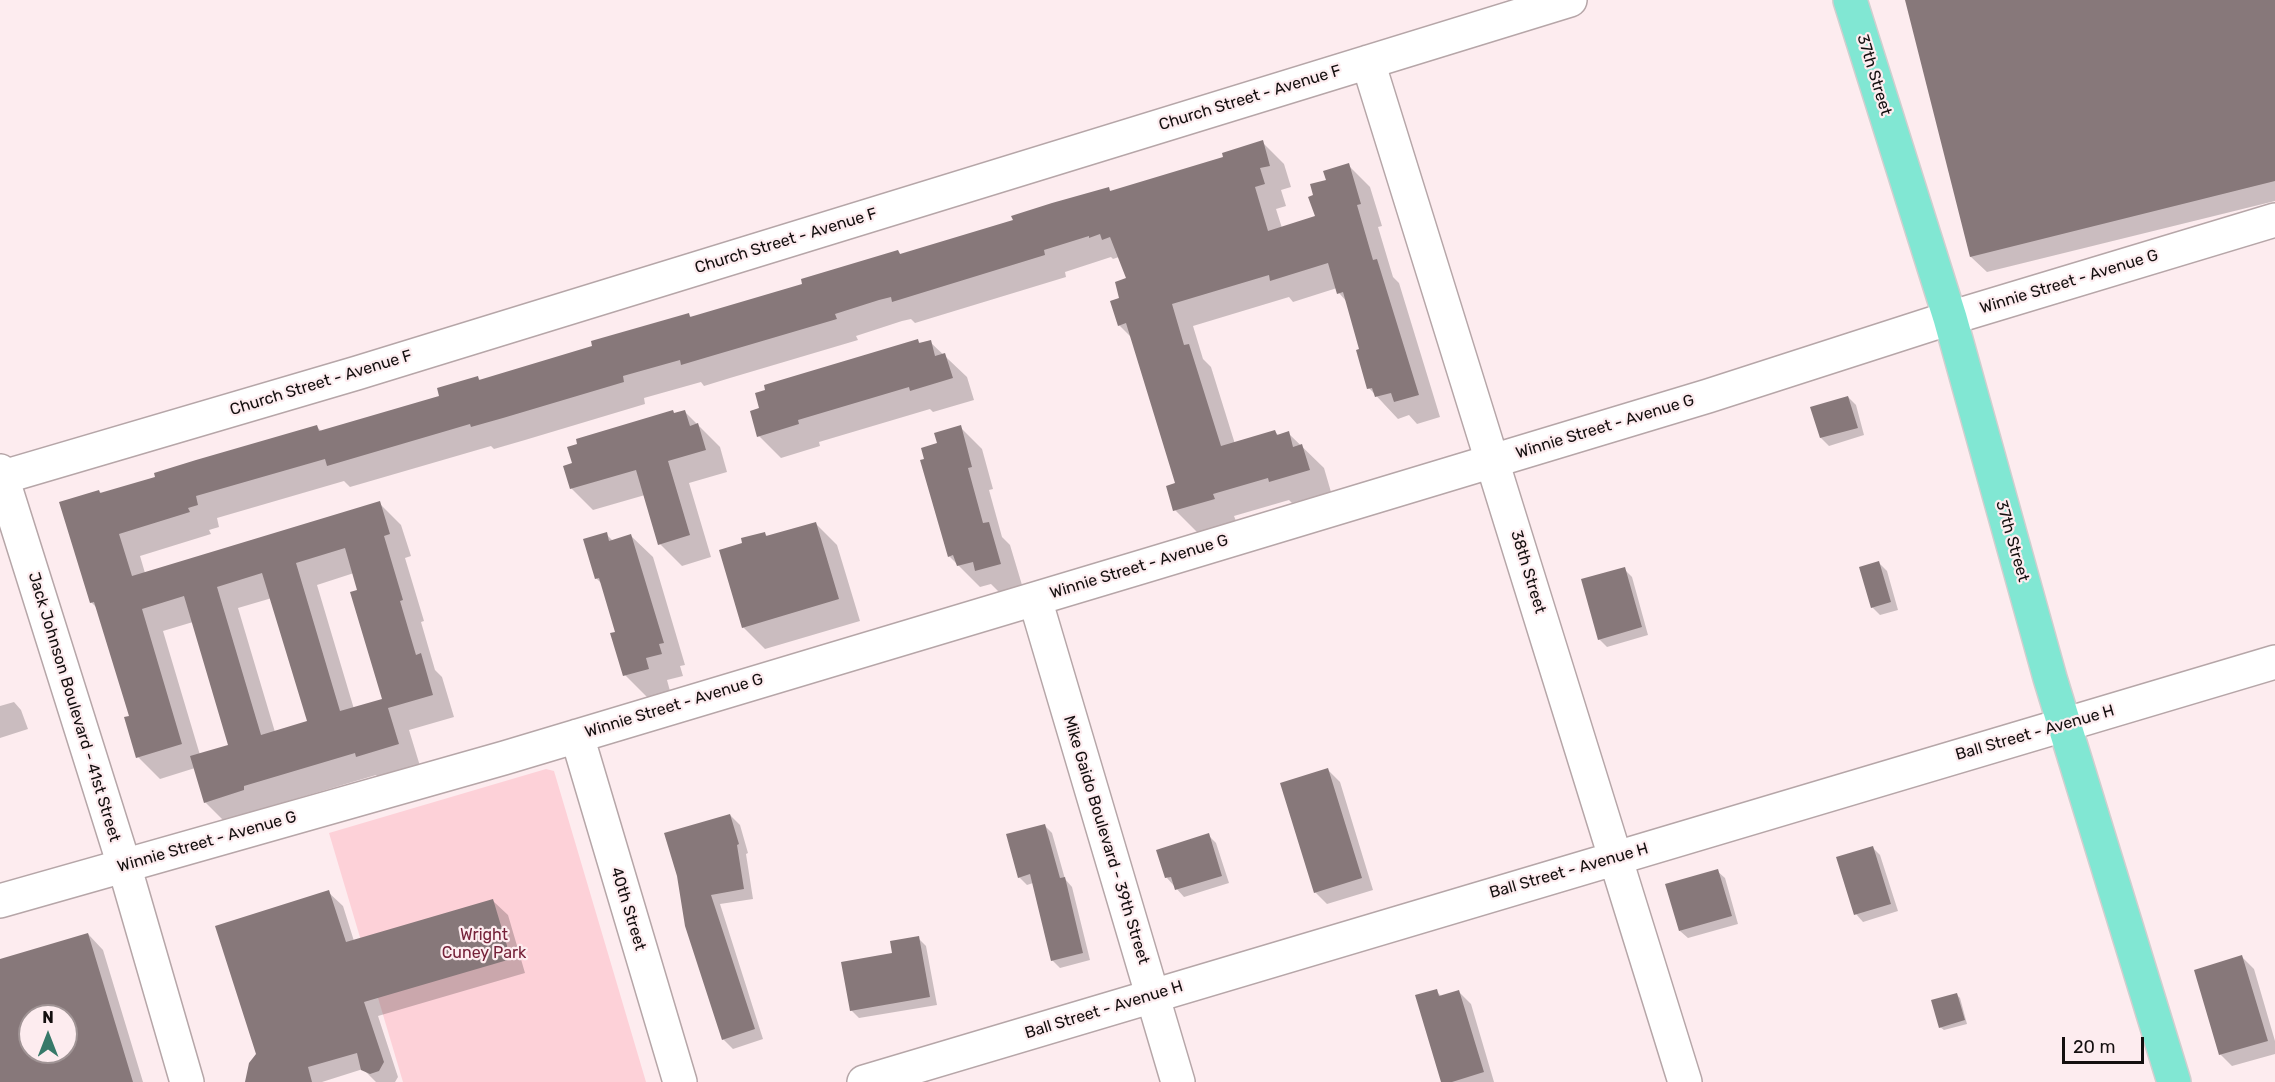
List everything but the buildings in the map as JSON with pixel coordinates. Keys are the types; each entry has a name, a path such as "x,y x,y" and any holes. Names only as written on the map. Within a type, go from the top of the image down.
{"main road":[{"name":"37th Street","path":"1851,0 1950,318 2065,725 2174,1082"}],"street":[{"name":"Church Street - Avenue F","path":"1,476 380,366 1570,0"},
{"name":"38th Street","path":"1368,62 1684,1082"},
{"name":"Winnie Street - Avenue G","path":"0,901 577,736 1035,599 1708,396 1950,318 2275,220"},
{"name":"Jack Johnson Boulevard - 41st Street","path":"1,476 124,865 187,1082"},
{"name":"Mike Gaido Boulevard - 39th Street","path":"1035,599 1178,1082"},
{"name":"Ball Street - Avenue H","path":"864,1082 2275,662"},
{"name":"40th Street","path":"577,736 680,1082"}],"green space":[{"name":"Wright Cuney Park","path":"546,769 554,771 646,1082 403,1082 329,833"}]}
